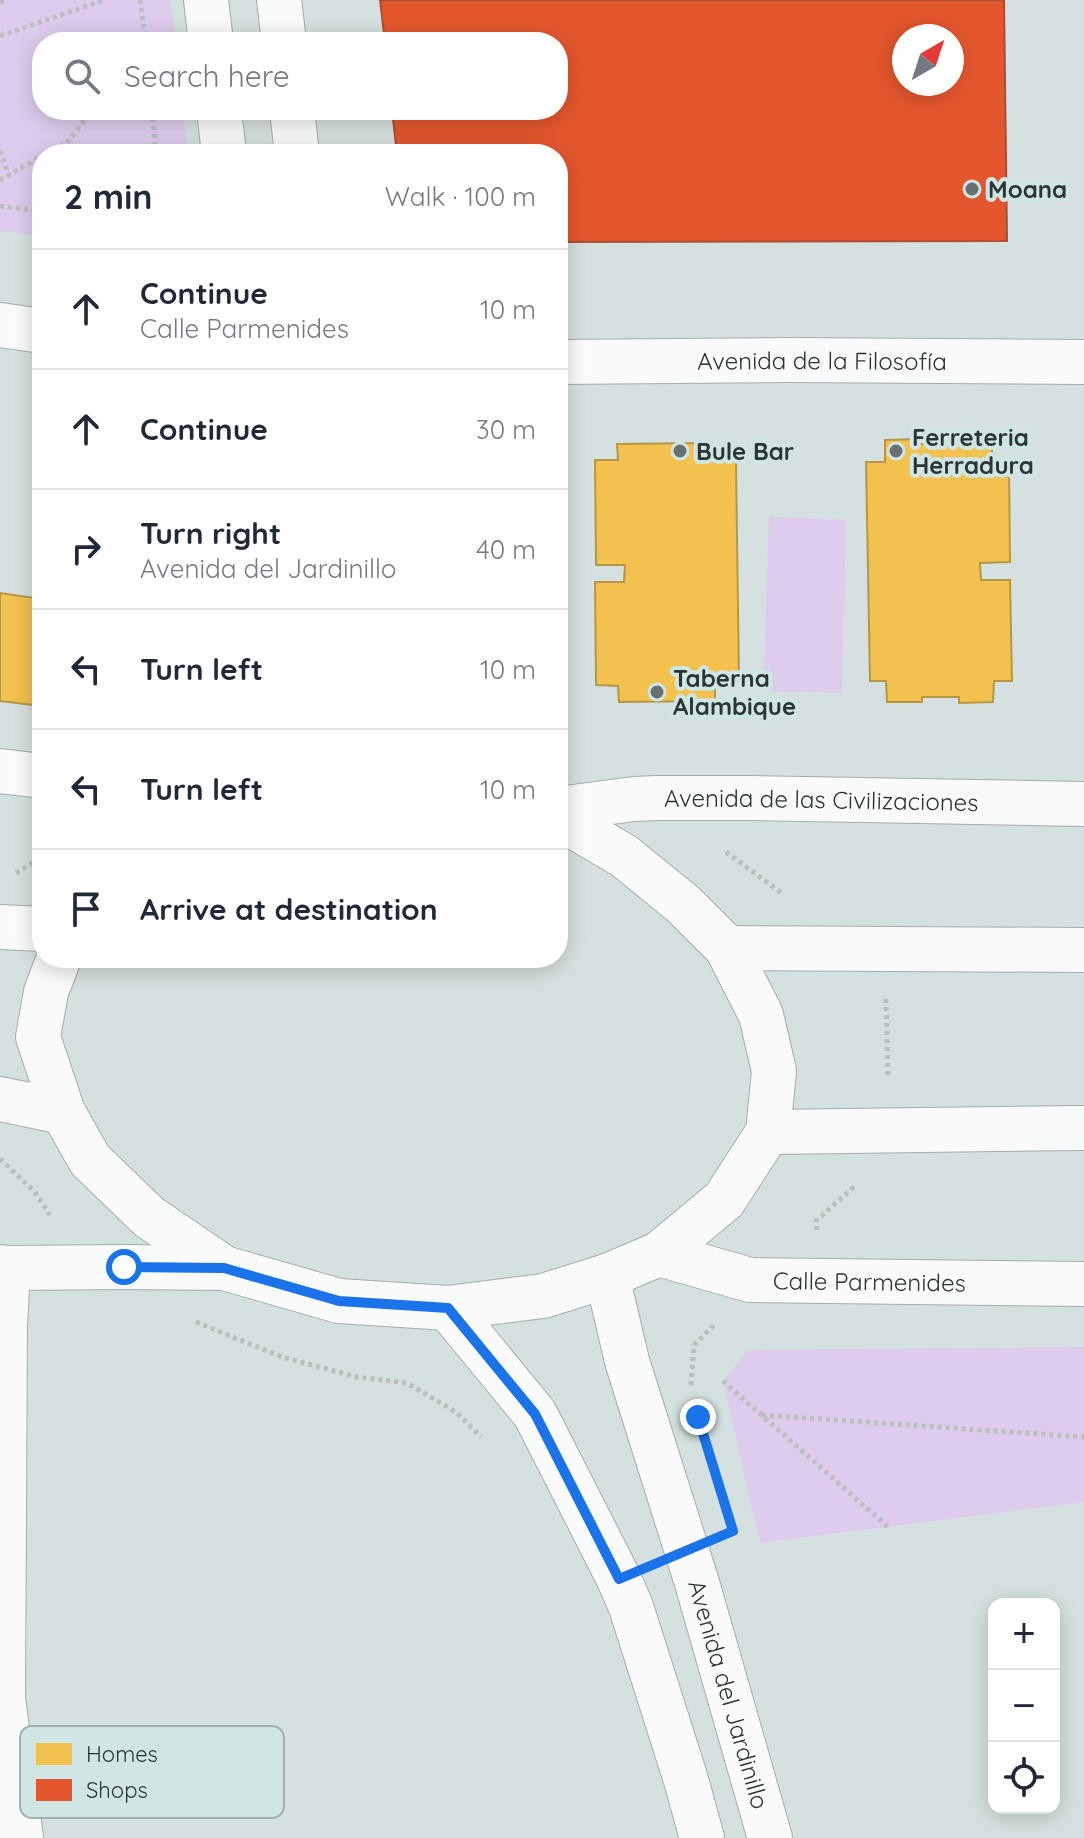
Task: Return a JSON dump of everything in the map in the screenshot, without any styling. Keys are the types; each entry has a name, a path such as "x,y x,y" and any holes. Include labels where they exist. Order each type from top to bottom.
{"street":[{"path":"206,0 210,32"},
{"path":"279,0 283,32"},
{"path":"220,120 223,144"},
{"path":"293,120 296,144"},
{"path":"0,325 32,330"},
{"name":"Avenida de la Filosofía","path":"568,362 1084,362"},
{"path":"0,771 32,775"},
{"name":"Avenida de las Civilizaciones","path":"568,808 657,798 1084,804"},
{"path":"21,1838 2,1698 4,1268 224,1268 339,1301 448,1308 543,1296 607,1276 659,1254 724,1200 768,1132 774,1071 761,1015 727,948 683,904 624,856 568,823"},
{"path":"0,927 32,929"},
{"path":"727,948 1084,950"},
{"path":"55,968 46,992 38,1037 63,1112 90,1160 149,1217 224,1268"},
{"path":"0,1099 63,1112"},
{"path":"768,1132 890,1150 1084,1128"},
{"name":"Calle Parmenides","path":"659,1254 750,1280 1084,1284"},
{"name":"Avenida del Jardinillo","path":"607,1276 627,1361 697,1583 770,1838"},
{"path":"448,1308 535,1414 619,1579 631,1607 702,1838"}],"path":[{"path":"0,2 8,0"},
{"path":"0,36 104,0"},
{"path":"140,0 144,32"},
{"path":"65,144 84,120"},
{"path":"153,120 155,144"},
{"path":"0,151 9,175"},
{"path":"0,180 32,162"},
{"path":"0,206 32,210"},
{"path":"724,851 784,895"},
{"path":"10,876 32,863"},
{"path":"821,1281 816,1221 890,1150 885,949"},
{"path":"0,1159 34,1191 87,1267"},
{"path":"694,1396 691,1385 694,1345 725,1315"},
{"path":"187,1319 282,1357 357,1377 407,1383 456,1412 489,1445"},
{"path":"723,1381 888,1527"},
{"path":"762,1415 1084,1437"}],"shaded area":[{"path":"0,0 170,0 175,32 32,32 32,120 184,120 187,144 32,144 32,235 0,231"},
{"path":"769,517 846,520 842,693 763,691"},
{"path":"1084,1347 1084,1502 760,1543 723,1381 748,1350"}],"building: Homes":[{"path":"919,439 919,444 992,439 992,461 1009,461 1010,562 980,563 981,580 1010,580 1012,681 994,681 993,702 959,703 959,697 922,697 922,702 887,702 886,681 870,681 866,462 885,462 885,440"},
{"path":"712,443 712,460 736,460 739,684 715,685 715,701 619,702 618,686 596,685 595,582 624,582 625,565 596,565 595,460 618,460 617,444"},
{"path":"0,593 32,598 32,705 0,701"}],"building: Shops":[{"path":"380,0 1004,0 1007,241 568,242 568,144 396,144 393,120 568,120 568,32 384,32"}],"place":[{"name":"Moana","path":"972,189"},
{"name":"Bule Bar","path":"680,451"},
{"name":"Ferreteria Herradura","path":"896,451"},
{"name":"Taberna Alambique","path":"657,692"}],"route":[{"path":"124,1267 224,1268 339,1301 448,1308 535,1414 619,1579 733,1531 698,1417"}]}
